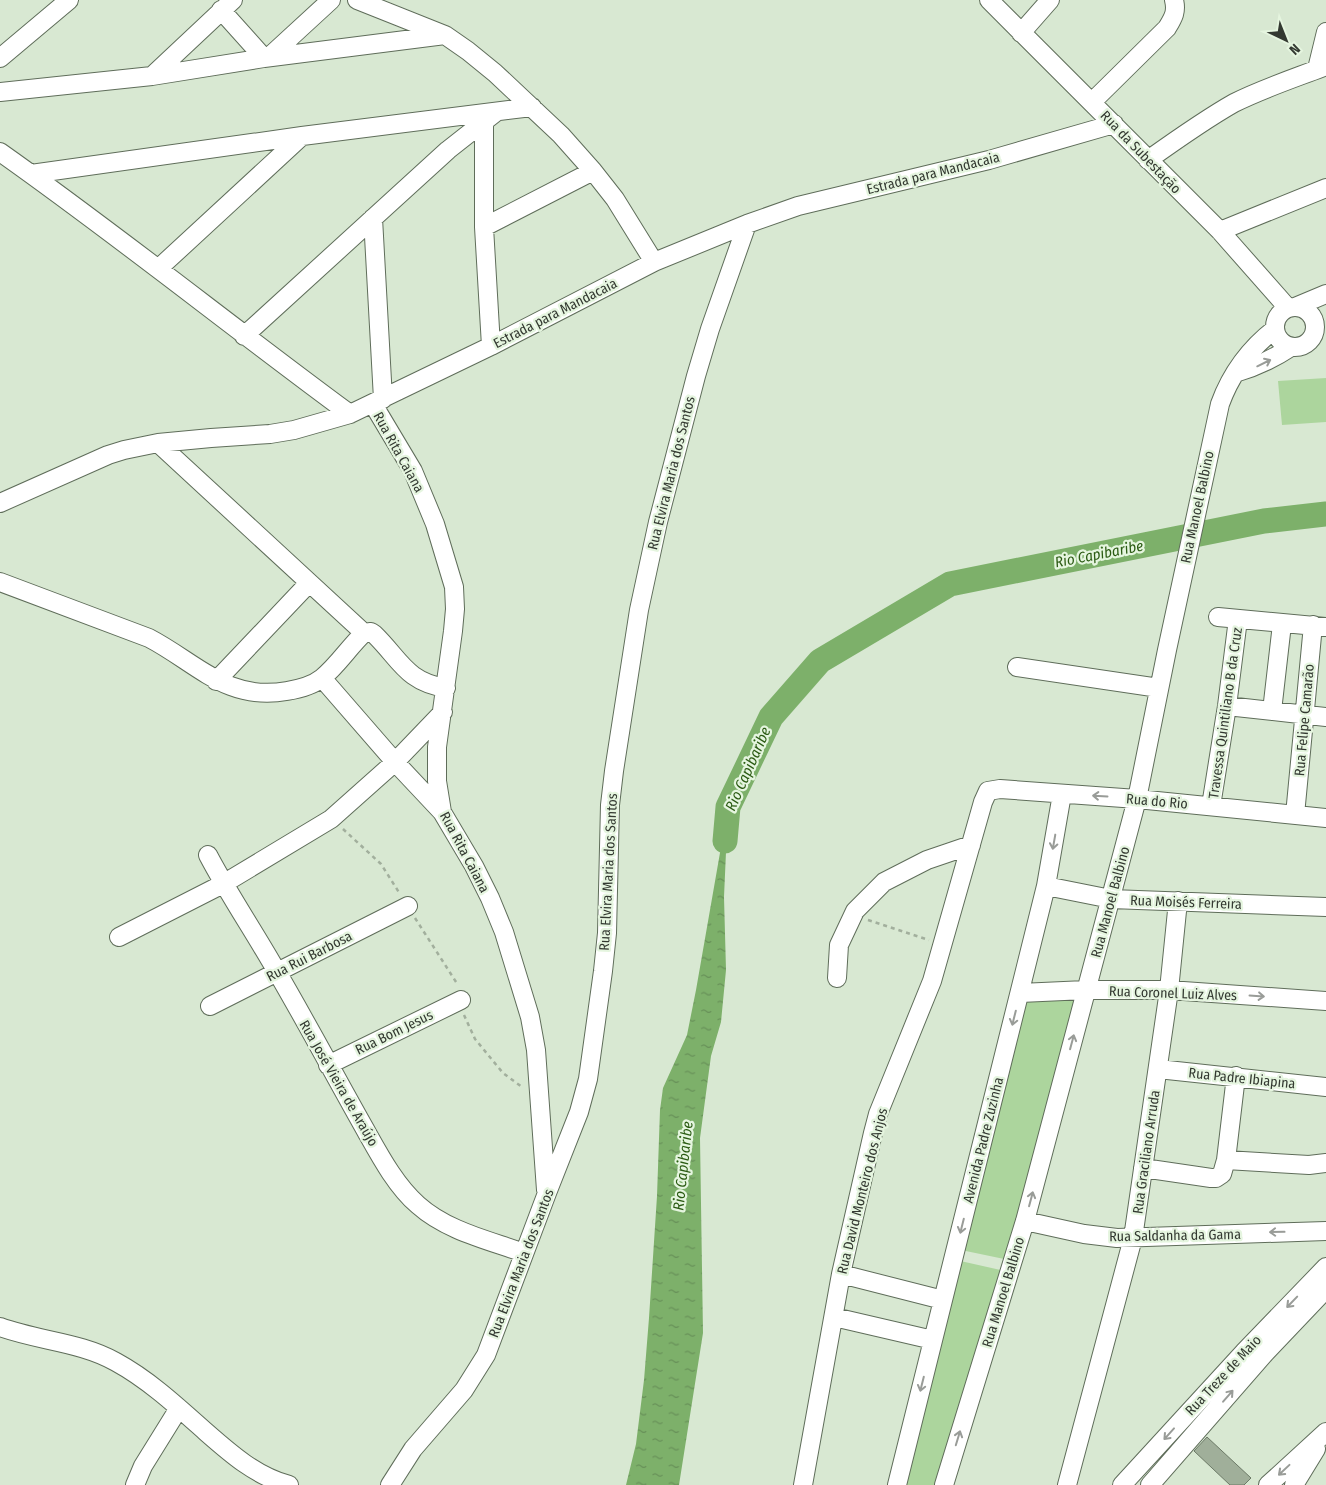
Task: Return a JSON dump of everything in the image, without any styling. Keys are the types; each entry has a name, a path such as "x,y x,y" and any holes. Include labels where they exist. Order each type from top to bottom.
{"street":[{"path":"0,58 69,0"},
{"path":"266,57 331,0"},
{"path":"357,0 444,35 468,50 561,135 615,199 654,262"},
{"name":"Rua da Subestação","path":"988,0 1220,231 1291,308"},
{"path":"1021,33 1050,0"},
{"path":"1092,102 1167,28 1174,16 1176,8 1174,0"},
{"path":"152,76 227,5 266,57"},
{"path":"1148,160 1235,103 1290,78 1321,67 1326,32"},
{"path":"0,92 152,76 266,57 444,35"},
{"path":"30,174 302,136 491,116 532,107"},
{"path":"244,336 448,150 491,116"},
{"path":"491,116 484,227 491,346"},
{"name":"Estrada para Mandacaia","path":"0,503 124,450 211,438 270,434 318,425 350,414 378,401 491,346 654,262 747,224 798,206 980,162 1114,124"},
{"path":"159,268 302,136"},
{"path":"0,152 159,268 244,336 350,414"},
{"path":"484,227 592,171"},
{"path":"1220,231 1326,188"},
{"path":"373,218 378,401"},
{"name":"Rua Elvira Maria dos Santos","path":"390,1485 418,1444 464,1390 486,1355 546,1193 579,1112 588,1079 607,933 610,805 647,568 696,376 710,329 747,224"},
{"path":"1326,294 1291,308 1278,316 1275,329 1280,341 1291,347 1297,347 1309,342 1326,332"},
{"path":"1291,308 1302,308 1312,316 1315,330 1309,342"},
{"name":"Rua Manoel Balbino","path":"944,1485 1025,1221 1137,799 1166,650 1220,404 1235,373 1250,350 1275,329"},
{"path":"1235,373 1255,367 1291,347"},
{"name":"Rua Rita Caiana","path":"378,401 413,471 435,524 454,588 455,609 436,763 437,781 442,812 474,866 504,932 530,1017 536,1050 546,1193"},
{"path":"158,444 364,633"},
{"path":"0,582 149,638 168,648 216,681 254,693 278,693 312,684 322,678 364,633 371,632 406,671 415,678 434,686 446,688"},
{"path":"216,681 309,583"},
{"path":"1218,617 1319,626"},
{"name":"Travessa Quintiliano B da Cruz","path":"1211,806 1238,620"},
{"path":"1272,712 1282,624"},
{"name":"Rua Felipe Camarão","path":"1295,815 1305,714 1319,626"},
{"path":"1016,666 1159,688"},
{"path":"322,678 395,762 442,812"},
{"path":"1227,706 1326,717"},
{"path":"119,937 223,884 331,819 395,762 443,712"},
{"name":"Rua do Rio","path":"988,792 1000,788 1137,799 1326,818"},
{"name":"Rua David Monteiro dos Anjos","path":"803,1485 841,1274 878,1114 932,981 983,802 988,792"},
{"name":"Avenida Padre Zuzinha","path":"897,1485 1046,886 1062,794"},
{"path":"837,978 839,945 853,915 884,882 927,860 971,845"},
{"name":"Rua José Vieira de Araújo","path":"208,855 223,884 277,972 328,1065 390,1171 405,1192 417,1205 448,1225 524,1253"},
{"name":"Rua Moisés Ferreira","path":"1046,886 1111,899 1326,907"},
{"name":"Rua Graciliano Arruda","path":"1066,1485 1133,1238 1158,1069 1178,901"},
{"name":"Rua Rui Barbosa","path":"210,1006 408,906"},
{"name":"Rua Coronel Luiz Alves","path":"1020,993 1086,990 1168,990 1326,1000"},
{"name":"Rua Bom Jesus","path":"328,1065 461,1000"},
{"name":"Rua Padre Ibiapina","path":"1158,1069 1326,1087"},
{"path":"1143,1168 1216,1178 1223,1172 1236,1076"},
{"path":"1226,1160 1309,1165 1326,1163"},
{"name":"Rua Saldanha da Gama","path":"1025,1221 1101,1236 1133,1238 1326,1231"},
{"name":"Rua Treze de Maio","path":"1127,1480 1244,1352 1326,1267"},
{"path":"841,1274 943,1300"},
{"name":"Rua Treze de Maio","path":"1149,1485 1266,1352 1326,1289"},
{"path":"834,1317 933,1340"},
{"path":"0,1327 26,1336 84,1348 101,1354 137,1375 237,1458 256,1471 289,1485"},
{"path":"135,1485 143,1466 179,1408"},
{"path":"1268,1485 1326,1433"},
{"path":"1294,1485 1326,1433"},
{"path":"1127,1480 1149,1485"}],"path":[{"path":"331,819 381,864 458,985 463,1014 475,1039 503,1073 540,1099"},
{"path":"853,915 943,944"}],"shaded area":[{"path":"1326,378 1326,422 1282,425 1278,381"},
{"path":"1082,994 1009,1260 961,1250 1021,996"},
{"path":"956,1260 1005,1271 940,1485 900,1485"}],"water":[{"path":"728,807 724,897 726,970 721,1022 711,1056 700,1138 703,1333 679,1485 626,1485 636,1444 644,1380 657,1196 660,1110 663,1088 687,1035"}],"building":[{"path":"1207,1437 1251,1478 1244,1485 1230,1485 1194,1451"}],"waterway":[{"name":"Rio Capibaribe","path":"725,841 728,807 771,717 820,661 950,584 1264,521 1326,514"}]}
